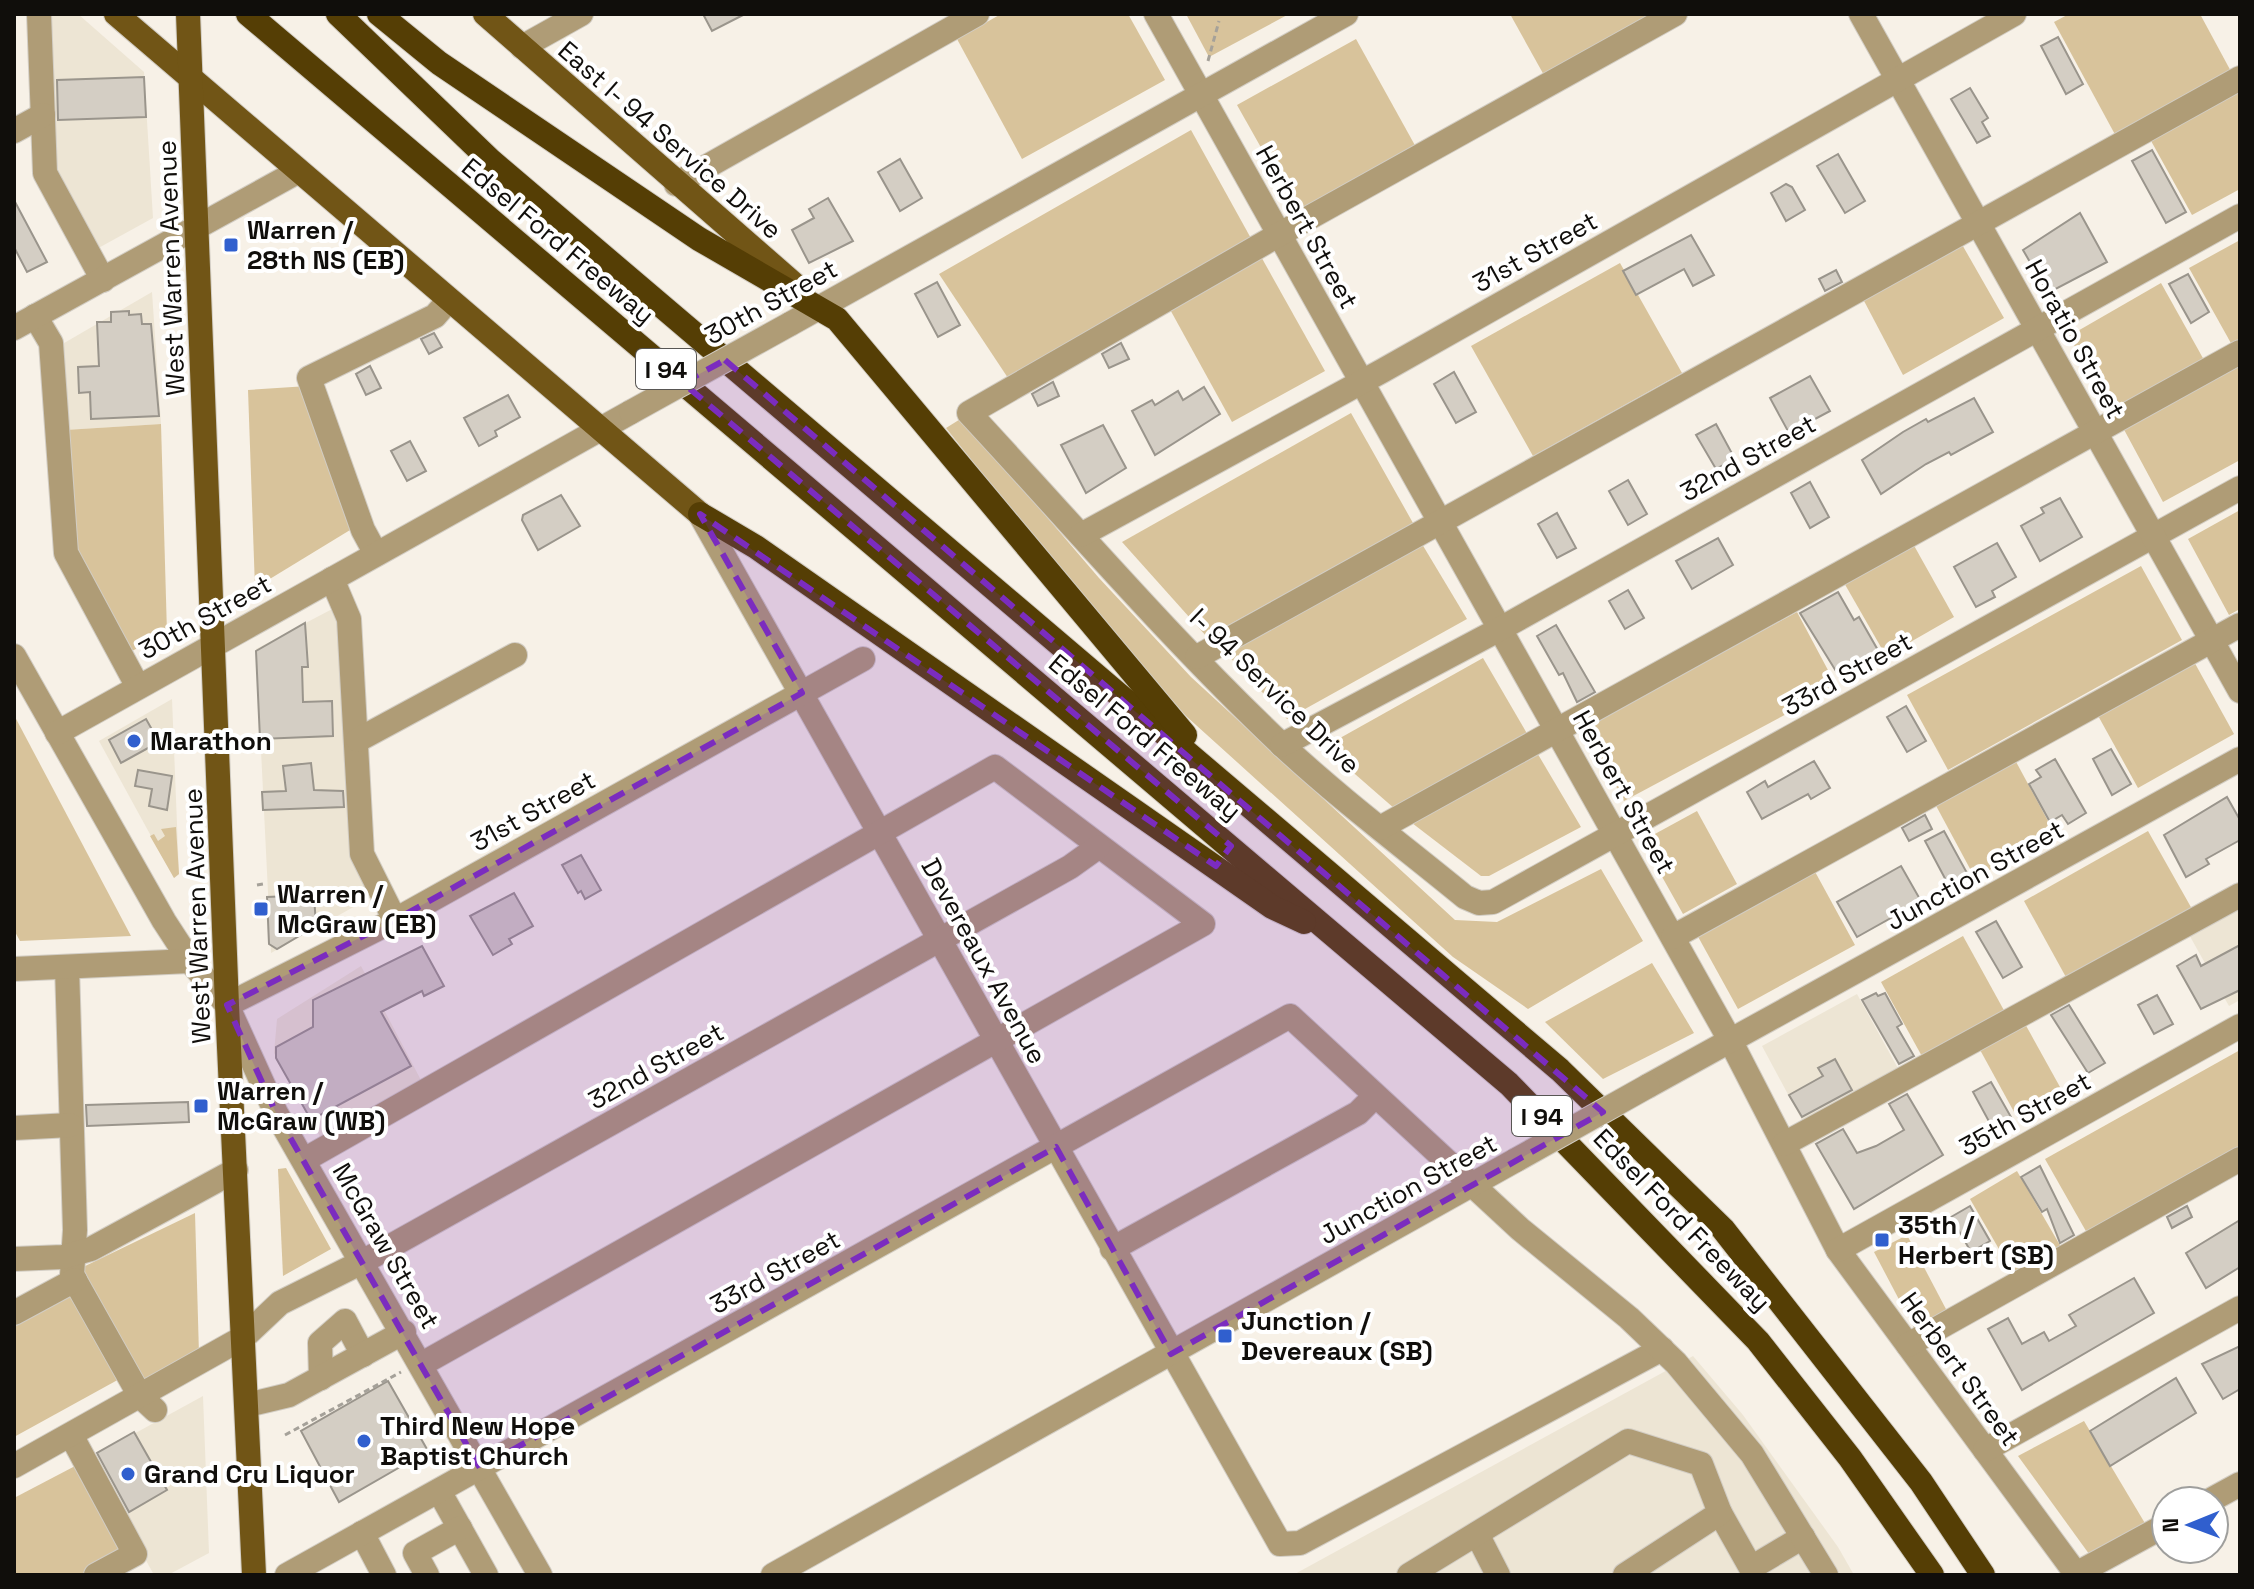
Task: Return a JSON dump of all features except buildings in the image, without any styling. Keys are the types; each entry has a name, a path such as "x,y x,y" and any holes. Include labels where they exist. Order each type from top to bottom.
{"highway":[{"name":"Edsel Ford Freeway","path":"248,14 1528,1102 1721,1299 1758,1341 1850,1458 1932,1575"},
{"name":"Edsel Ford Freeway","path":"338,14 490,160 1560,1070 1723,1229 1921,1482 1983,1575"},
{"path":"379,14 439,63 699,239 837,319 1176,723 1215,776"},
{"path":"700,514 756,547 1098,782 1272,907 1335,937"}],"main road":[{"name":"Devereaux Avenue","path":"116,14 700,514"},
{"name":"West Warren Avenue","path":"188,14 227,1005 254,1575"},
{"name":"East I- 94 Service Drive","path":"485,14 820,307"}],"street":[{"path":"39,14 45,173 103,280"},
{"path":"522,47 581,14"},
{"path":"676,184 977,14"},
{"name":"Herbert Street","path":"1156,14 1731,1042 1838,1250 2076,1575"},
{"name":"30th Street","path":"57,733 1346,14"},
{"path":"1280,234 1675,14"},
{"name":"Horatio Street","path":"1861,14 2240,691"},
{"name":"31st Street","path":"1081,535 1362,382 2014,14"},
{"path":"1197,657 2240,78"},
{"path":"14,131 43,115"},
{"path":"138,687 66,553 51,343 24,322 297,172"},
{"name":"32nd Street","path":"1282,745 1500,629 2240,216"},
{"name":"I- 94 Service Drive","path":"1280,234 969,413 1282,745 1465,897 1479,903"},
{"path":"376,554 363,530 309,378 435,316 448,301"},
{"path":"1380,828 2240,352"},
{"name":"33rd Street","path":"1479,903 1493,902 1505,896 2240,488"},
{"name":"Devereaux Avenue","path":"700,514 1275,1539 1287,1546 1300,1543 1669,1356"},
{"path":"332,579 349,619 362,854 395,920"},
{"path":"1673,937 2240,625"},
{"path":"358,740 515,655"},
{"name":"McGraw Street","path":"14,656 190,961 227,1005 276,1113 404,1332 413,1367 480,1468 540,1575"},
{"name":"31st Street","path":"227,1005 395,920 863,659"},
{"name":"Junction Street","path":"773,1575 807,1567 1171,1354 2240,759"},
{"path":"304,1160 995,767 1203,924 413,1367"},
{"name":"32nd Street","path":"14,1466 71,1435 148,1403 244,1337 280,1303 364,1261 940,940 1070,867 1098,847"},
{"path":"1784,1144 2240,895"},
{"path":"14,969 190,961"},
{"path":"67,967 72,1275 148,1403"},
{"name":"33rd Street","path":"287,1575 1290,1016 1375,1096"},
{"name":"35th Street","path":"1838,1250 2240,1026"},
{"path":"1112,1249 1358,1113 1375,1096 1669,1356 1752,1454 1826,1575"},
{"path":"14,1128 70,1125"},
{"path":"1908,1345 2240,1159"},
{"path":"14,1259 74,1255 236,1170"},
{"path":"14,1313 75,1280"},
{"path":"1985,1450 2240,1308"},
{"path":"321,1378 320,1343 345,1321 363,1355"},
{"path":"247,1405 289,1395 404,1332"},
{"path":"71,1435 135,1554 96,1575"},
{"path":"1409,1575 1628,1441 1701,1464 1720,1513 1751,1568 1803,1537"},
{"path":"439,1491 486,1575"},
{"path":"1625,1575 1720,1513"},
{"path":"427,1575 415,1553 460,1528"},
{"path":"362,1533 384,1575"},
{"path":"1477,1534 1498,1575"},
{"path":"2076,1575 2150,1534"}],"path":[{"path":"1208,61 1219,21"},
{"path":"257,885 263,884"},
{"path":"285,1435 413,1367"}],"highlighted area":[{"path":"725,360 1603,1112 1171,1354 1056,1147 480,1468 276,1113 227,1005 397,919 802,693 700,514 1216,866 1231,846 683,383"}],"shaded area":[{"path":"46,14 78,14 144,72 153,218 93,251 50,172"},
{"path":"1001,14 1128,14 1165,80 1022,159 957,39"},
{"path":"1186,14 1289,14 1209,57"},
{"path":"1510,14 1658,14 1545,77"},
{"path":"2069,14 2200,14 2234,77 2118,140 2054,22"},
{"path":"1356,39 1417,149 1298,213 1237,105"},
{"path":"2240,89 2240,189 2192,215 2150,139"},
{"path":"1191,130 1253,242 1010,381 939,274"},
{"path":"2240,240 2240,341 2232,345 2189,268"},
{"path":"1960,241 2004,318 1903,375 1863,299"},
{"path":"1259,253 1325,371 1232,422 1167,304"},
{"path":"1620,263 1682,373 1533,456 1471,346"},
{"path":"2161,283 2204,360 2112,412 2069,336"},
{"path":"152,292 161,424 65,430 59,346"},
{"path":"2240,359 2240,460 2163,502 2121,424"},
{"path":"308,386 355,527 255,588 248,390"},
{"path":"1351,413 1413,523 1207,637 1122,542"},
{"path":"962,418 1099,578 1191,677 1455,920 1497,922 1601,869 1643,941 1528,1009 1453,957 1186,716 1077,593 946,428"},
{"path":"161,424 167,633 128,653 70,552 65,430"},
{"path":"2240,510 2240,609 2229,615 2188,539"},
{"path":"1912,542 1954,617 1886,656 1843,581"},
{"path":"1422,544 1467,619 1287,719 1223,650"},
{"path":"2141,566 2182,640 1948,770 1907,695"},
{"path":"338,606 375,895 271,953 256,649"},
{"path":"1797,612 1837,687 1624,801 1584,727"},
{"path":"1483,658 1529,737 1395,809 1324,747"},
{"path":"2192,658 2234,734 2138,788 2096,712"},
{"path":"172,699 179,874 174,878 99,741"},
{"path":"14,715 131,936 20,941 14,930"},
{"path":"1536,751 1581,827 1489,876 1481,876 1412,823"},
{"path":"2014,758 2055,834 1975,878 1934,802"},
{"path":"1697,811 1737,884 1683,914 1642,841"},
{"path":"176,827 179,874 174,878 150,836 154,834 158,841 165,836 161,829"},
{"path":"2148,831 2192,909 2067,979 2024,901"},
{"path":"1813,868 1855,945 1738,1009 1696,933"},
{"path":"2240,901 2240,1000 2229,1006 2187,931"},
{"path":"1963,936 2006,1014 1924,1060 1881,982"},
{"path":"1652,963 1694,1033 1603,1079 1545,1022"},
{"path":"361,966 423,1084 323,1142 274,1053 277,1019"},
{"path":"1857,994 1900,1072 1804,1124 1762,1046"},
{"path":"2024,1022 2065,1096 2019,1121 1979,1048"},
{"path":"2240,1050 2240,1148 2087,1233 2045,1159"},
{"path":"286,1168 331,1249 283,1276 278,1169"},
{"path":"2017,1171 2061,1247 2014,1275 1970,1199"},
{"path":"195,1213 199,1354 141,1384 79,1269"},
{"path":"1907,1235 1947,1311 1914,1328 1874,1252"},
{"path":"74,1287 123,1377 14,1437 14,1320"},
{"path":"1693,1356 1743,1415 1838,1547 1854,1575 1293,1575"},
{"path":"203,1396 209,1553 168,1575 154,1575 90,1458"},
{"path":"2084,1421 2149,1530 2092,1558 2018,1456"},
{"path":"77,1465 123,1553 81,1575 14,1575 14,1498"}],"place":[{"name":"Warren / 28th NS (EB)","path":"231,245"},
{"name":"Marathon","path":"134,741"},
{"name":"Warren / McGraw (EB)","path":"261,909"},
{"name":"Warren / McGraw (WB)","path":"201,1106"},
{"name":"35th / Herbert (SB)","path":"1882,1240"},
{"name":"Junction / Devereaux (SB)","path":"1225,1336"},
{"name":"Third New Hope Baptist Church","path":"364,1441"},
{"name":"Grand Cru Liquor","path":"128,1474"}]}
